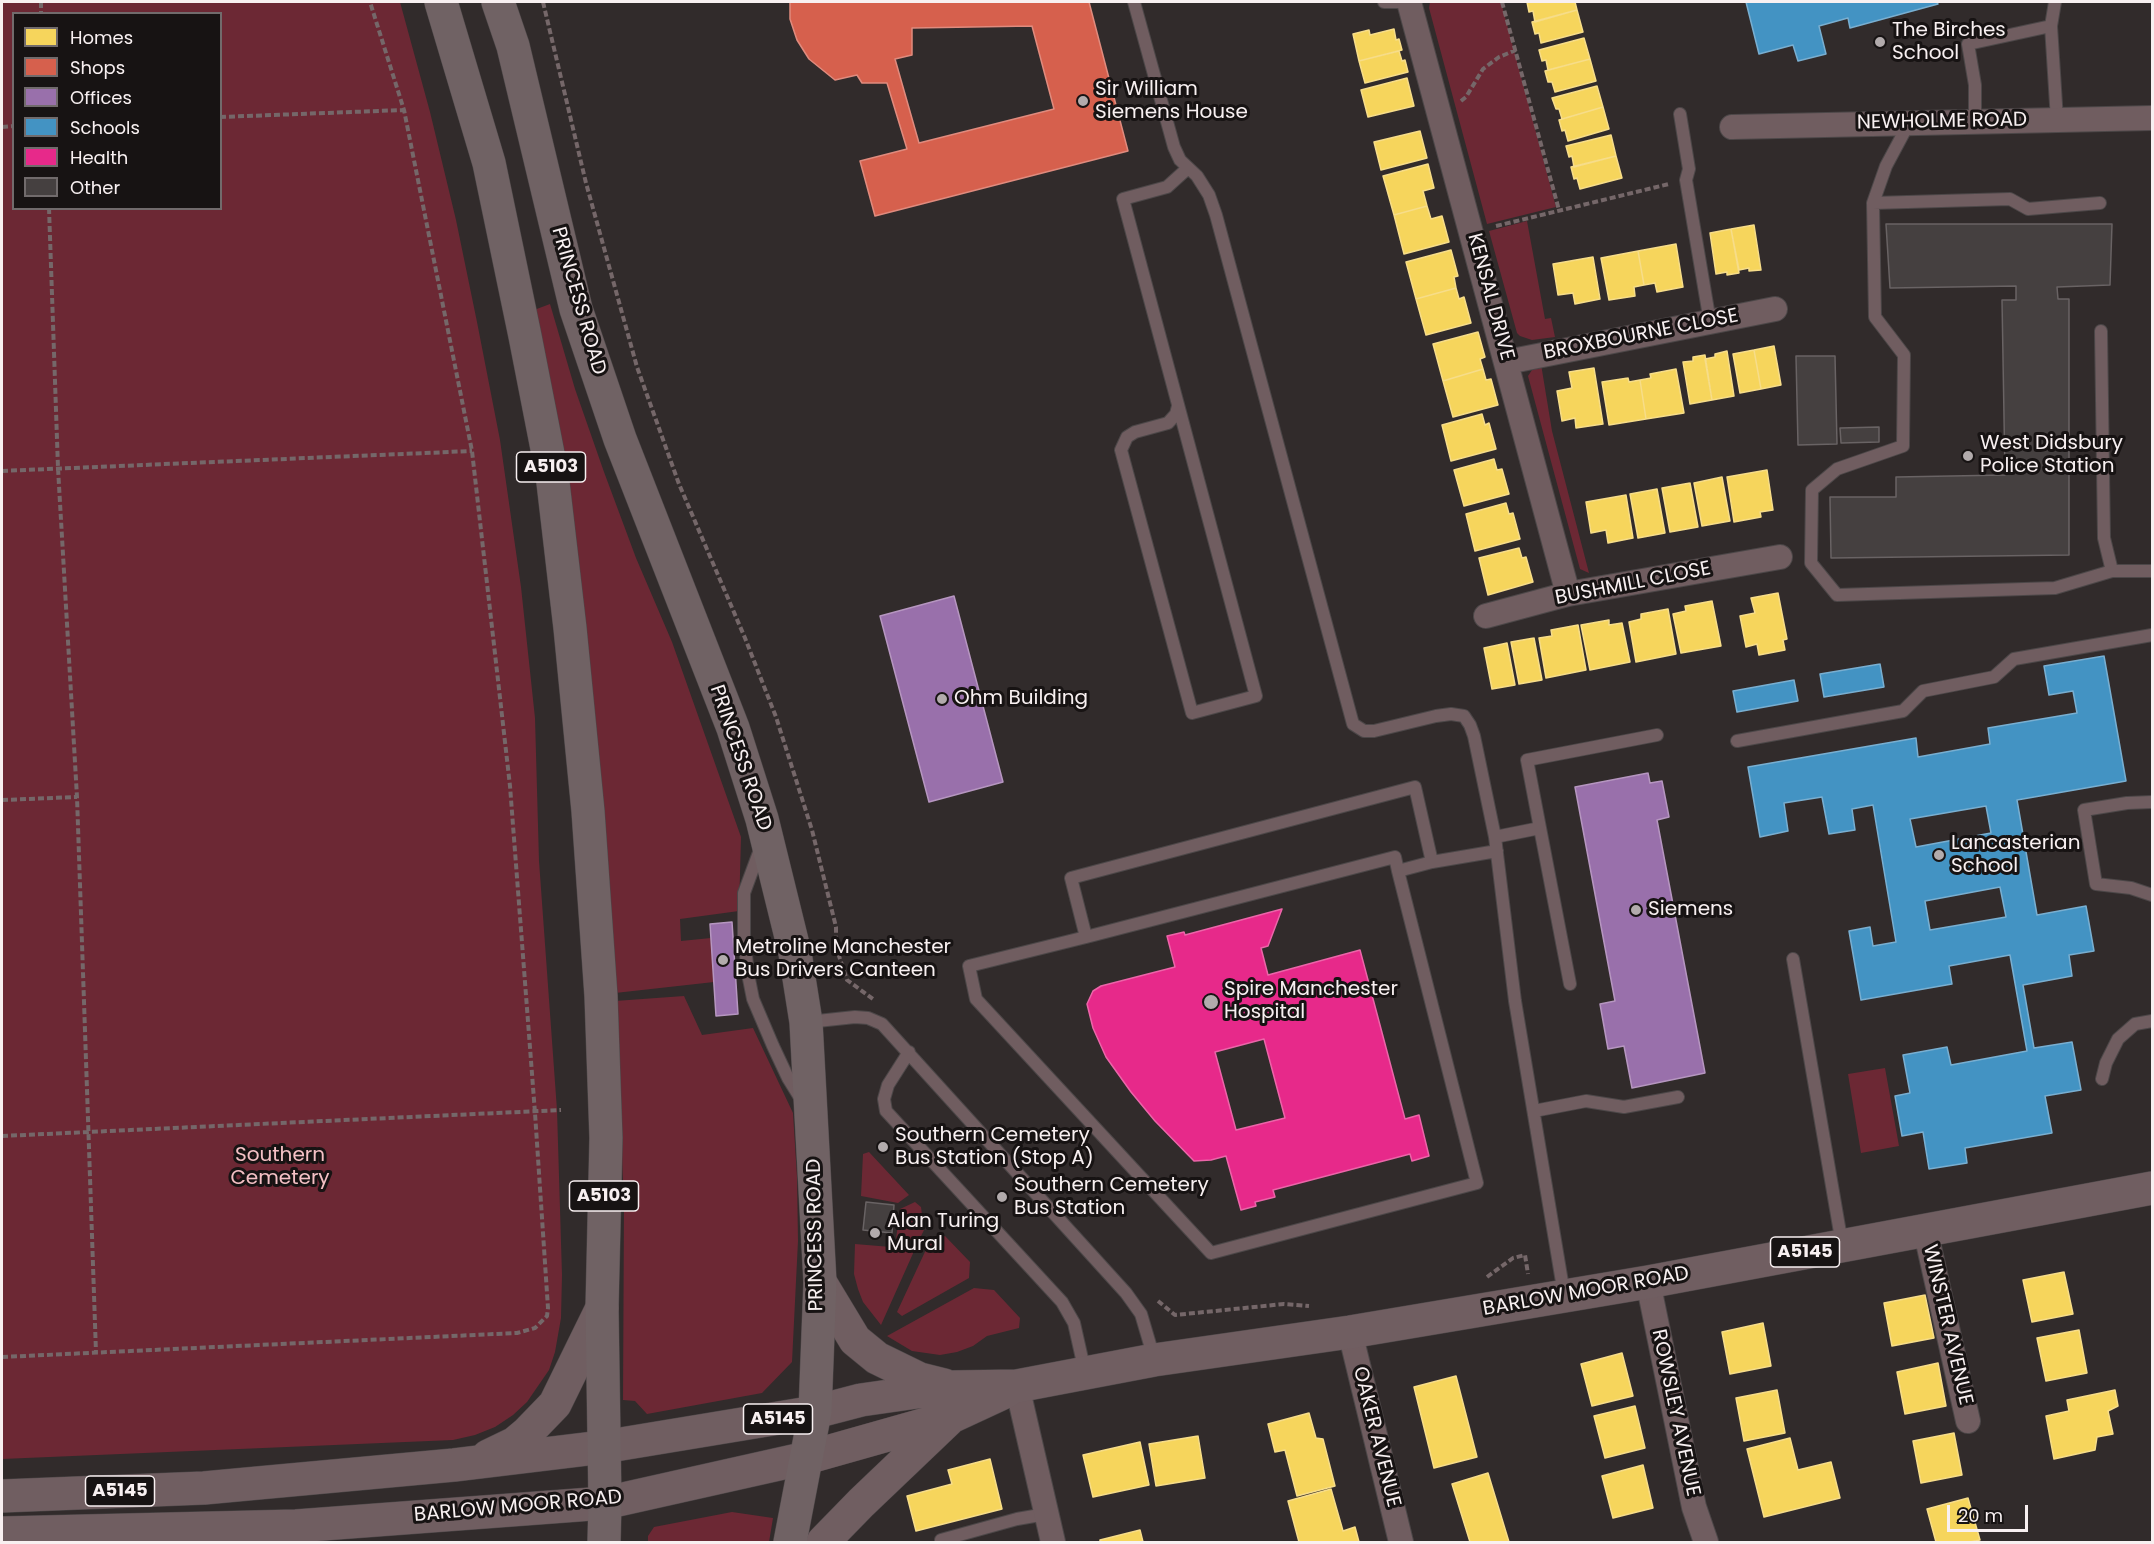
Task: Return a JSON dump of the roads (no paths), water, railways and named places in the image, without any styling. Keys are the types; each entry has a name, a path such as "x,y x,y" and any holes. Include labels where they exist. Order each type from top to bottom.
{"highway":[{"name":"A5103","path":"441,2 489,163 554,486 570,628 598,944 606,1138 602,1308 604,1542"},
{"name":"PRINCESS ROAD","path":"498,2 513,46 576,309 620,439 732,728 766,834 795,953 806,1022 820,1282 814,1412 790,1542"}],"main road":[{"name":"BARLOW MOOR ROAD","path":"2,1533 182,1528 302,1534 605,1503 806,1458 952,1402 1017,1386 1154,1360 1350,1332 1648,1282 2152,1188"},
{"path":"820,1282 855,1340 877,1358 920,1379 952,1402"},
{"name":"A5145","path":"454,1465 494,1455 527,1433 544,1418 565,1387 602,1308"},
{"name":"BARLOW MOOR ROAD","path":"2,1496 204,1488 454,1465 603,1447 814,1412 861,1400 952,1402"},
{"name":"A5145","path":"823,1542 952,1402"},
{"path":"258,1484 302,1534"},
{"name":"A5145","path":"182,1528 216,1542"}],"street":[{"name":"KENSAL DRIVE","path":"1409,2 1568,594"},
{"name":"NEWHOLME ROAD","path":"1732,127 2152,118"},
{"name":"BROXBOURNE CLOSE","path":"1507,362 1775,309"},
{"name":"BUSHMILL CLOSE","path":"1486,616 1568,594 1780,557"},
{"name":"WINSTER AVENUE","path":"1925,1229 1968,1421"},
{"name":"ROWSLEY AVENUE","path":"1648,1282 1694,1507 1706,1542"},
{"name":"OAKER AVENUE","path":"1350,1332 1401,1542"},
{"path":"1017,1386 1053,1542"}],"lane":[{"path":"1134,2 1174,147 1180,160 1197,176 1209,195 1216,215 1353,724 1364,731 1374,731 1451,714 1464,716 1474,736 1495,837 1515,1001 1564,1296"},
{"path":"1384,2 1409,2"},
{"path":"2055,2 2051,26 2057,120"},
{"path":"1976,121 1975,85 1968,44 2051,26"},
{"path":"1680,114 1689,169 1686,180 1710,322"},
{"path":"1909,123 1886,166 1873,203 1875,318 1904,356 1904,446 1837,469 1812,490 1811,563 1837,595 2055,588 2112,571 2152,571"},
{"path":"1178,406 1173,420 1135,432 1127,437 1121,450 1192,713 1256,696 1123,199 1167,187 1188,168"},
{"path":"1873,203 2010,199 2028,209 2100,203"},
{"path":"2101,331 2104,538 2112,571"},
{"path":"1737,741 1903,711 1923,691 1994,677 2014,659 2152,635"},
{"path":"1570,984 1527,760 1657,735"},
{"path":"1086,937 1071,878 1415,787 1432,862"},
{"path":"2152,802 2127,803 2084,810 2096,884 2131,888 2152,895"},
{"path":"1495,837 1540,828"},
{"path":"766,834 744,893 744,937 748,974 753,999 773,1046 788,1078 812,1116"},
{"path":"1398,871 1432,862 1497,851"},
{"path":"1395,856 1398,871 1478,1183 1211,1253 976,999 969,966 1395,856"},
{"path":"1793,959 1842,1245"},
{"path":"806,1022 843,1017 868,1018 882,1024 1126,1293 1141,1314 1154,1360"},
{"path":"2102,1078 2106,1063 2118,1039 2135,1024 2152,1021"},
{"path":"909,1052 888,1085 884,1099 886,1111 1062,1302 1075,1326 1085,1373"},
{"path":"1534,1111 1586,1101 1624,1107 1678,1097"},
{"path":"941,1540 1017,1519 1046,1514"}],"place":[{"name":"The Birches School","path":"1880,42"},
{"name":"Sir William Siemens House","path":"1083,101"},
{"name":"West Didsbury Police Station","path":"1968,456"},
{"name":"Ohm Building","path":"942,699"},
{"name":"Lancasterian School","path":"1939,855"},
{"name":"Siemens","path":"1636,910"},
{"name":"Metroline Manchester Bus Drivers Canteen","path":"723,960"},
{"name":"Spire Manchester Hospital","path":"1211,1002"},
{"name":"Southern Cemetery Bus Station (Stop A)","path":"883,1147"},
{"name":"Southern Cemetery Bus Station","path":"1002,1197"},
{"name":"Alan Turing Mural","path":"875,1233"}],"park label":[{"name":"Southern Cemetery","path":"280,1168"}]}
